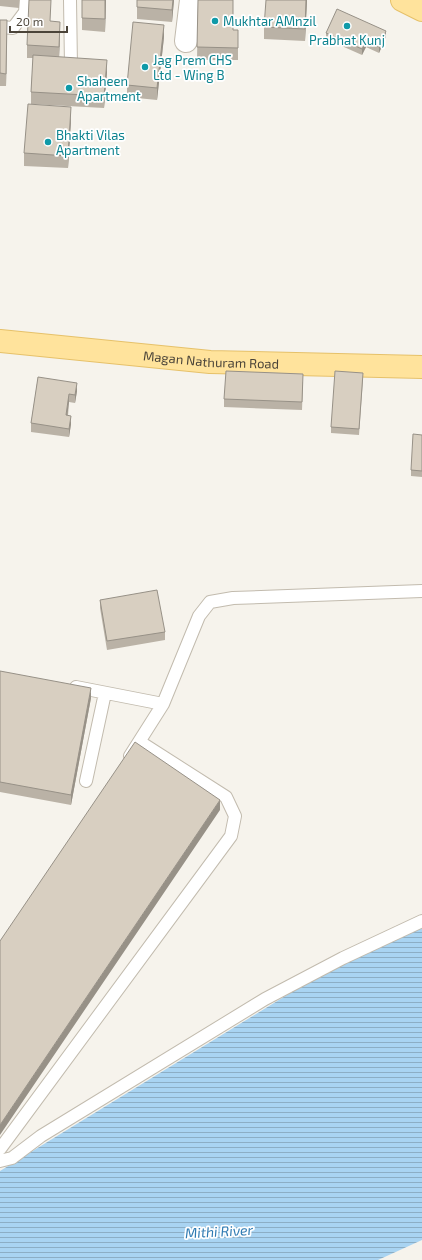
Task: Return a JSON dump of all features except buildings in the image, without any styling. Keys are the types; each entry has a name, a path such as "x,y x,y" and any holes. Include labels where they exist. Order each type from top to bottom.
{"main road":[{"path":"402,0 422,10"},
{"name":"Magan Nathuram Road","path":"0,341 210,362 422,368"}],"street":[{"path":"186,41 191,0"}],"lane":[{"path":"0,27 13,28 25,12 26,0"},
{"path":"70,0 71,66"},
{"path":"122,768 163,704 199,616 210,602 234,598 422,591"},
{"path":"67,685 163,704"},
{"path":"86,781 105,693"},
{"path":"0,1149 231,836 235,816 226,797 140,742"},
{"path":"0,1161 12,1158 41,1136 265,999 343,958 422,921"}],"water":[{"name":"Mithi River","path":"422,927 422,1240 378,1260 0,1260 0,1171 313,979"}],"place":[{"name":"Mukhtar AMnzil","path":"215,21"},
{"name":"Prabhat Kunj","path":"347,26"},
{"name":"Jag Prem CHS Ltd - Wing B","path":"145,67"},
{"name":"Shaheen Apartment","path":"69,88"},
{"name":"Bhakti Vilas Apartment","path":"48,142"}]}
